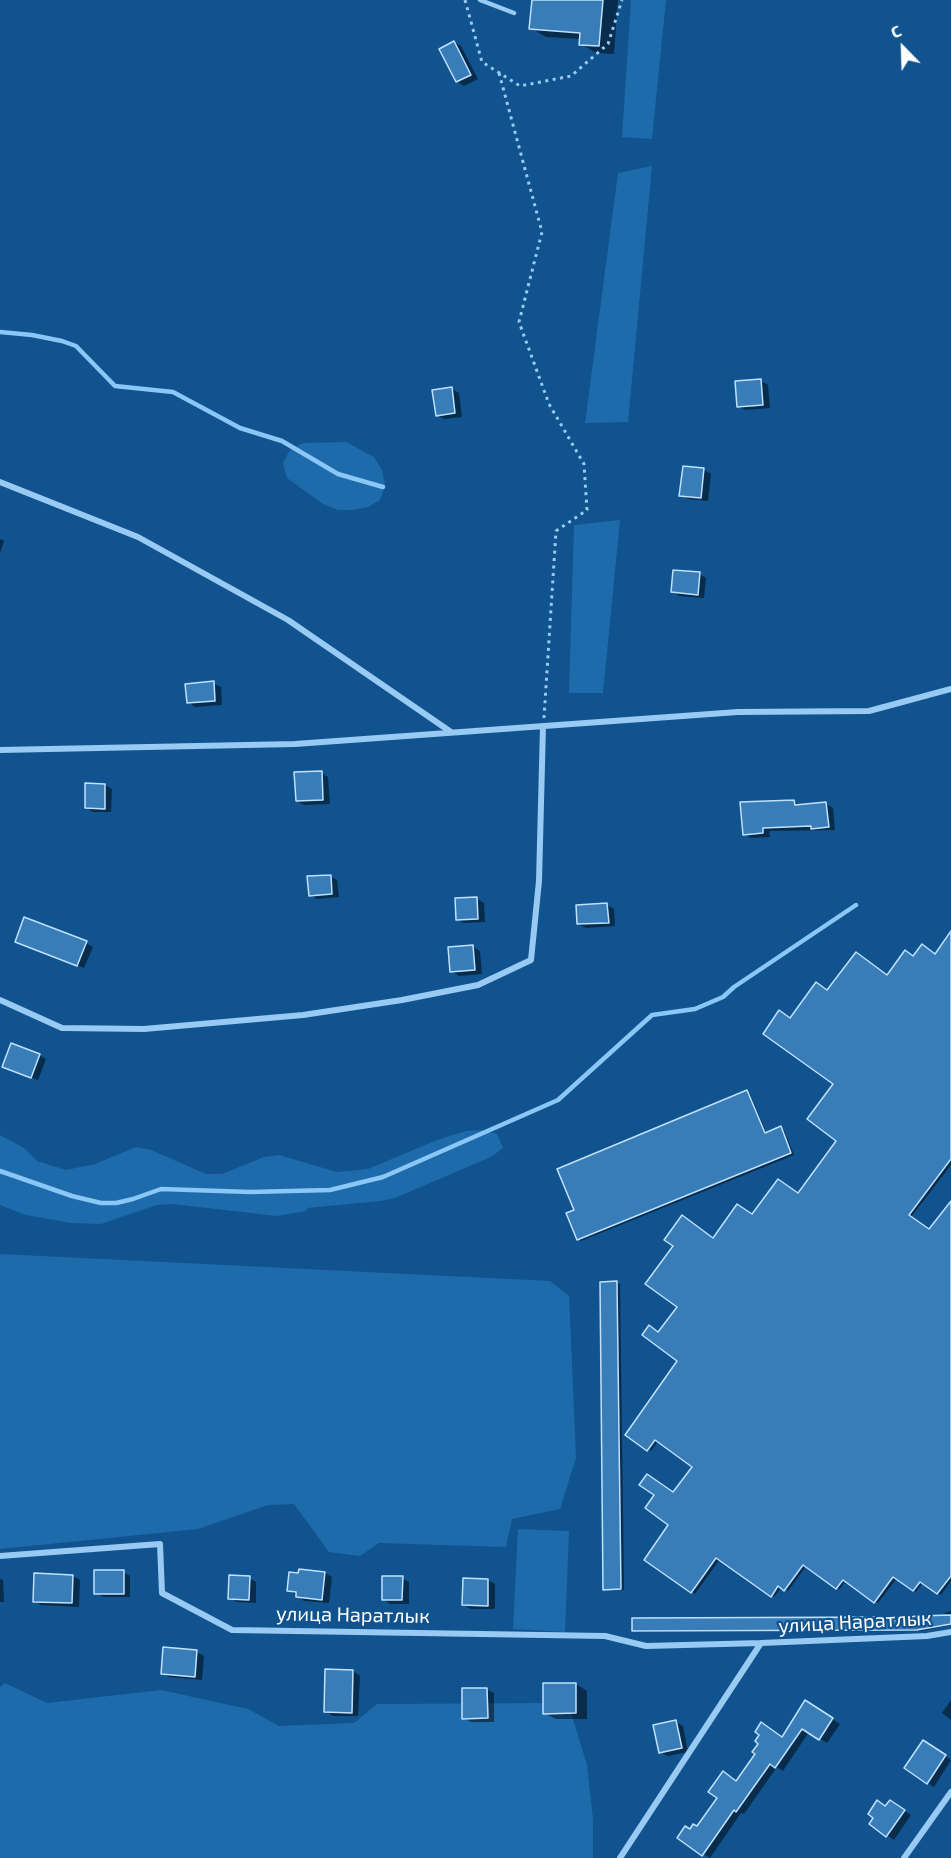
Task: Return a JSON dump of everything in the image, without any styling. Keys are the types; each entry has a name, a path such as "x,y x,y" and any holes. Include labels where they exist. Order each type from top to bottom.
{"street":[{"path":"0,482 138,537 178,559 288,620 451,732"},
{"path":"0,750 295,744 738,712 869,711 951,689"},
{"path":"0,1000 62,1028 144,1029 303,1015 402,1000 478,985 531,960 539,881 543,726"},
{"name":"улица Наратлык","path":"0,1556 160,1544 162,1593 232,1630 605,1636 646,1646 927,1636 951,1632"},
{"name":"улица Наратлык","path":"620,1858 761,1643"},
{"path":"904,1858 951,1792"}],"lane":[{"path":"480,0 514,13"}],"path":[{"path":"465,0 482,62 519,86 572,76 608,44 622,0"},
{"path":"499,73 542,232 519,322 549,404 584,464 587,510 556,531 543,726"}],"shaded area":[{"path":"631,0 666,0 652,139 622,137"},
{"path":"652,166 628,422 585,423 618,173"},
{"path":"346,442 374,457 382,470 385,485 380,500 368,507 338,510 323,504 287,478 283,463 290,450 303,443"},
{"path":"620,520 603,693 569,693 574,525"},
{"path":"482,1130 497,1134 503,1148 491,1157 395,1198 381,1201 307,1208 307,1211 277,1216 172,1204 157,1205 101,1224 71,1223 26,1215 0,1205 0,1135 24,1148 37,1161 66,1170 95,1164 136,1147 151,1150 206,1174 222,1174 264,1157 279,1155 337,1172 368,1169 437,1140 466,1131"},
{"path":"0,1254 550,1281 569,1296 576,1458 560,1509 512,1519 506,1547 379,1543 360,1556 329,1552 294,1504 268,1505 198,1529 0,1549"},
{"path":"518,1529 569,1531 565,1632 513,1629"},
{"path":"5,1683 47,1703 161,1690 248,1709 279,1726 354,1723 377,1704 568,1703 587,1765 593,1819 593,1858 0,1858 0,1687"}],"building":[{"path":"532,0 603,0 599,46 579,45 580,33 529,29"},
{"path":"454,41 471,75 456,82 439,49"},
{"path":"761,379 763,405 737,407 735,381"},
{"path":"452,387 455,413 436,416 432,390"},
{"path":"683,466 704,468 701,498 679,496"},
{"path":"673,570 700,572 698,595 671,592"},
{"path":"214,681 215,701 187,703 185,684"},
{"path":"322,771 323,800 296,801 294,772"},
{"path":"85,783 105,784 105,809 85,808"},
{"path":"794,800 795,805 826,802 829,827 763,828 763,833 743,835 740,802"},
{"path":"331,875 332,894 309,896 307,876"},
{"path":"477,897 478,919 456,920 455,898"},
{"path":"607,903 609,923 577,924 576,905"},
{"path":"24,917 87,941 77,966 15,942"},
{"path":"951,931 951,1159 909,1215 929,1229 951,1201 951,1576 937,1594 920,1582 913,1591 893,1577 874,1603 843,1580 836,1589 803,1565 784,1591 778,1586 771,1597 716,1558 691,1593 644,1560 668,1525 645,1508 654,1495 639,1485 647,1474 673,1492 692,1467 655,1440 647,1451 625,1435 677,1361 642,1335 649,1325 658,1332 677,1307 645,1284 673,1246 664,1240 682,1215 713,1238 737,1204 752,1214 778,1179 798,1193 836,1141 807,1119 833,1084 763,1034 779,1010 790,1018 816,982 827,990 856,952 887,975 905,950 913,956 922,944 935,954"},
{"path":"473,945 475,970 450,972 448,947"},
{"path":"11,1043 40,1054 31,1078 2,1067"},
{"path":"747,1090 765,1133 781,1126 791,1153 577,1240 566,1213 574,1210 557,1169"},
{"path":"617,1281 621,1589 603,1590 600,1282"},
{"path":"299,1569 325,1572 322,1600 296,1597 296,1592 287,1591 289,1572 298,1573"},
{"path":"94,1570 124,1570 124,1594 94,1594"},
{"path":"34,1573 73,1575 72,1603 33,1602"},
{"path":"229,1575 250,1576 249,1600 228,1599"},
{"path":"382,1576 403,1576 402,1600 382,1600"},
{"path":"463,1578 488,1579 488,1606 462,1605"},
{"path":"951,1615 951,1624 917,1630 632,1631 632,1618 893,1617 890,1621 916,1616"},
{"path":"163,1647 197,1650 195,1677 161,1674"},
{"path":"325,1669 353,1670 352,1713 324,1712"},
{"path":"543,1683 576,1683 576,1713 543,1714"},
{"path":"462,1688 487,1688 488,1718 462,1719"},
{"path":"805,1700 833,1718 819,1740 802,1729 775,1768 770,1764 702,1856 677,1838 685,1826 690,1829 693,1824 697,1826 717,1798 708,1792 723,1771 736,1781 755,1754 752,1752 758,1744 755,1741 759,1735 755,1732 761,1722 782,1737"},
{"path":"676,1720 682,1748 659,1753 653,1725"},
{"path":"923,1740 946,1755 927,1784 904,1768"},
{"path":"877,1800 885,1806 890,1800 905,1810 886,1837 869,1824 873,1818 868,1814"}],"waterway":[{"path":"0,332 32,335 76,346 115,386 173,392 240,428 282,441 338,474 383,487"},
{"path":"0,1171 72,1196 101,1203 116,1203 161,1189 250,1192 330,1190 383,1177 558,1100 652,1015 695,1009 723,997 734,987 856,905"}]}
